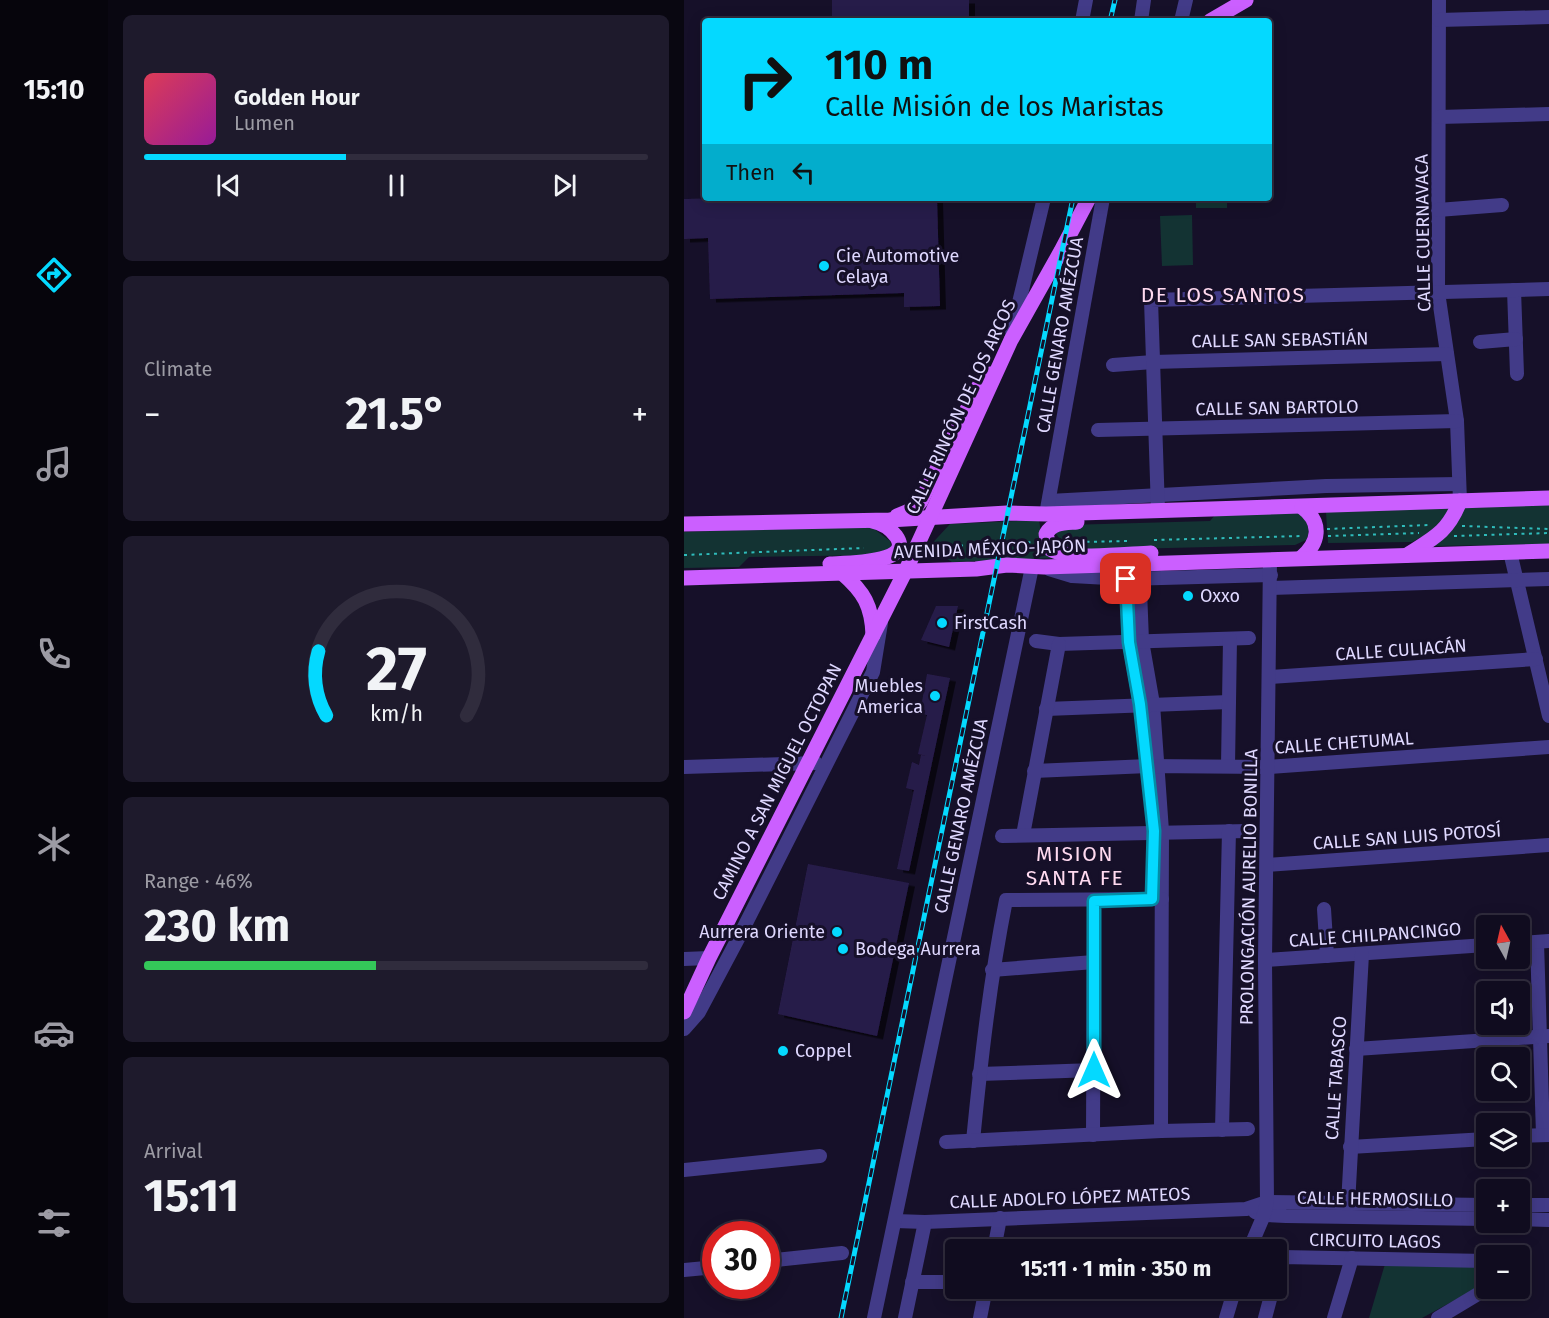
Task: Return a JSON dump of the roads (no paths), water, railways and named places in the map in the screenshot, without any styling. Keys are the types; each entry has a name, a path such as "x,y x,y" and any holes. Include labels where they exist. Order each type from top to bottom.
{"main road":[{"path":"1215,18 1246,0"},
{"name":"CALLE RINCÓN DE LOS ARCOS","path":"906,570 1011,340 1087,201"},
{"path":"889,520 914,509 921,501 982,380 998,369"},
{"name":"AVENIDA MÉXICO-JAPÓN","path":"684,524 889,520 1007,513 1048,508 1211,509 1549,498"},
{"path":"1407,555 1446,528 1460,501"},
{"path":"1301,558 1311,549 1316,540 1315,520 1311,513 1302,507"},
{"path":"1210,561 1176,552 1059,554 1050,549 1046,534 1050,527 1058,524 1176,517 1211,509"},
{"path":"744,576 776,568 884,559 894,554 898,547 898,538 889,528 864,520"},
{"name":"AVENIDA MÉXICO-JAPÓN","path":"684,578 976,569 1007,566 1132,571 1210,561 1271,574 1301,558 1549,551"},
{"name":"CAMINO A SAN MIGUEL OCTOPAN","path":"684,1012 709,958 906,570"},
{"path":"842,573 857,586 867,601 872,618 873,637"}],"street":[{"path":"1083,18 1086,0"},
{"path":"1141,18 1144,0"},
{"path":"1182,18 1186,0"},
{"name":"CALLE CUERNAVACA","path":"1439,0 1438,292 1457,422 1460,501"},
{"path":"1439,20 1549,17"},
{"path":"1439,117 1549,114"},
{"path":"1011,340 1043,201"},
{"name":"CALLE GENARO AMÉZCUA","path":"1048,508 1102,201"},
{"path":"1438,210 1502,205"},
{"path":"1158,510 1151,300 1549,289"},
{"path":"1514,290 1517,374"},
{"path":"1480,342 1516,339"},
{"name":"CALLE SAN SEBASTIÁN","path":"1113,365 1447,354"},
{"name":"CALLE SAN BARTOLO","path":"1098,430 1457,422"},
{"path":"1048,508 1157,494 1326,486 1459,484"},
{"path":"1510,552 1549,716"},
{"name":"CALLE GENARO AMÉZCUA","path":"874,1318 1038,567"},
{"path":"1161,1131 1158,831 1147,704 1135,642 1132,571 1549,579"},
{"name":"PROLONGACIÓN AURELIO BONILLA","path":"1265,1208 1265,960 1271,574"},
{"path":"684,1029 699,1012 740,935 873,672 881,621"},
{"path":"1036,641 1059,644 1249,638"},
{"path":"1228,766 1230,639"},
{"path":"1023,835 1059,644"},
{"name":"CALLE CULIACÁN","path":"1270,677 1536,659"},
{"path":"1046,709 1229,702"},
{"name":"CALLE CHETUMAL","path":"1034,771 1153,766 1268,767 1549,747"},
{"path":"684,767 827,762"},
{"path":"1002,836 1158,831 1248,831"},
{"path":"1222,1130 1229,831"},
{"name":"CALLE SAN LUIS POTOSÍ","path":"1267,866 1549,844"},
{"path":"974,1141 979,1074 992,970 1006,900 1157,899"},
{"path":"1093,1135 1094,901"},
{"path":"1324,909 1327,956"},
{"path":"726,926 740,935"},
{"path":"1530,1136 1546,1135 1543,941"},
{"name":"CALLE CHILPANCINGO","path":"1265,960 1476,946"},
{"name":"CALLE TABASCO","path":"1348,1204 1362,954"},
{"path":"684,959 709,958"},
{"path":"992,970 1094,962"},
{"path":"1356,1049 1544,1036"},
{"path":"979,1074 1094,1070"},
{"path":"946,1142 1248,1129"},
{"path":"1350,1147 1476,1139"},
{"path":"684,1170 820,1156"},
{"name":"CALLE HERMOSILLO","path":"1265,1208 1348,1204 1476,1205"},
{"path":"1530,1205 1549,1206"},
{"path":"1253,1239 1265,1208"},
{"name":"CALLE ADOLFO LÓPEZ MATEOS","path":"895,1221 925,1222 1265,1208"},
{"name":"CALLE HERMOSILLO","path":"1265,1208 1476,1219"},
{"path":"996,1239 1000,1218"},
{"path":"1530,1219 1549,1220"},
{"path":"905,1318 925,1222"},
{"path":"780,1260 842,1253"},
{"name":"CIRCUITO LAGOS","path":"1287,1257 1476,1261"},
{"path":"1334,1318 1352,1258"},
{"path":"684,1270 702,1268"},
{"path":"912,1282 945,1282"},
{"path":"1438,1318 1476,1295"},
{"path":"980,1318 984,1299"},
{"path":"1226,1318 1232,1299"},
{"path":"1265,1318 1270,1299"}],"railway":[{"path":"1111,18 1115,0"},
{"path":"841,1318 1072,201"}],"place":[{"name":"Cie Automotive Celaya","path":"824,266"},
{"name":"Oxxo","path":"1188,596"},
{"name":"FirstCash","path":"942,623"},
{"name":"Muebles America","path":"935,696"},
{"name":"Aurrera Oriente","path":"837,932"},
{"name":"Bodega Aurrera","path":"843,949"},
{"name":"Coppel","path":"783,1051"}],"district":[{"name":"DE LOS SANTOS","path":"1223,295"},
{"name":"MISION SANTA FE","path":"1075,866"}]}
